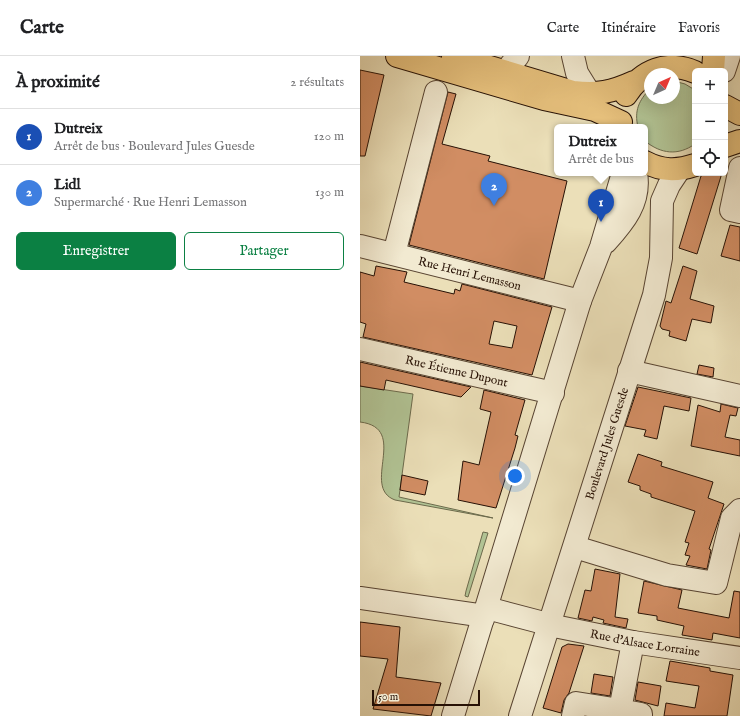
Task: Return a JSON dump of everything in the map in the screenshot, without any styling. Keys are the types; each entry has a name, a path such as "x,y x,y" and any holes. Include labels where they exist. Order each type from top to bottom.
{"main road":[{"path":"397,56 536,97 595,110 621,124 622,108 626,94 634,82"},
{"path":"453,56 503,63 573,92 590,94 608,92 634,82 644,74 673,61 692,71"},
{"path":"713,68 714,56"},
{"path":"728,108 740,114"},
{"path":"728,145 740,141"},
{"path":"648,163 666,170 687,167"}],"street":[{"path":"573,56 577,73 590,94"},
{"path":"725,68 729,56"},
{"path":"394,254 436,92"},
{"name":"Boulevard Jules Guesde","path":"521,716 654,295 661,258 662,201 669,185 687,167"},
{"path":"740,168 731,210 740,212"},
{"path":"453,716 580,301 601,247 622,176"},
{"path":"601,247 618,229 634,203 636,176"},
{"name":"Rue Henri Lemasson","path":"360,246 580,301"},
{"name":"Rue Étienne Dupont","path":"360,349 553,393"},
{"path":"629,371 740,396"},
{"path":"575,547 667,575 716,583 732,518 740,510"},
{"name":"Rue d'Alsace Lorraine","path":"360,598 478,615 485,614 550,625 633,642 740,658"},
{"path":"620,710 633,642"},
{"path":"573,716 576,703 641,714 641,716"}],"green space":[{"path":"680,83 692,88 692,146 676,152 670,152 657,149 648,143 648,124 638,124 637,121 638,106 644,96 644,104 680,104"},
{"path":"360,386 413,394 399,497 493,518 395,500 385,493 382,483 384,446 382,435 374,427 360,422"},
{"path":"483,532 488,533 468,597 465,596 466,591"}],"building":[{"path":"360,70 384,75 365,156 360,156"},
{"path":"448,92 456,94 442,144 490,156 488,161 567,181 544,279 409,245"},
{"path":"701,176 721,176 697,254 679,248"},
{"path":"730,225 740,227 740,261 721,256"},
{"path":"376,266 407,272 404,282 454,294 455,289 460,291 462,284 552,307 532,375 363,337 366,324 360,322 360,272 374,276","holes":["494,321 517,326 512,348 489,344"]},
{"path":"683,266 697,271 690,299 714,306 711,323 692,319 686,341 669,336 670,331 662,329 660,326 666,301 671,303"},
{"path":"360,362 471,387 461,397 386,380 384,390 360,386"},
{"path":"699,365 714,368 713,377 697,374"},
{"path":"638,387 691,398 689,411 664,406 657,439 644,436 646,430 625,426"},
{"path":"484,390 525,400 515,435 518,436 515,448 496,508 458,500 463,461 479,465 491,412 480,409"},
{"path":"721,404 738,408 736,416 730,415 725,437 740,440 740,456 691,446 698,405 720,412"},
{"path":"638,454 662,462 661,466 713,482 708,498 724,504 709,549 711,550 707,569 686,565 690,556 685,555 689,543 685,542 695,511 651,497 651,494 640,490 640,486 628,482"},
{"path":"402,475 428,481 425,495 400,490"},
{"path":"595,569 620,574 615,617 628,619 626,628 603,623 604,620 593,617 592,621 578,618 585,590 591,591"},
{"path":"644,581 682,590 678,608 729,618 734,591 740,592 740,638 713,633 712,640 682,635 684,626 657,620 657,616 638,613"},
{"path":"360,622 400,627 396,677 441,683 431,716 373,709 388,659 360,656"},
{"path":"568,644 584,646 569,693 564,700 561,713 543,708 562,647"},
{"path":"670,661 710,668 710,671 733,675 727,716 664,716 666,703 695,708 699,686 666,681"},
{"path":"594,674 613,677 610,696 591,693"},
{"path":"638,682 661,686 658,706 635,700"}],"place":[{"name":"Lidl","path":"494,206"},
{"name":"Dutreix","path":"601,222"}]}
